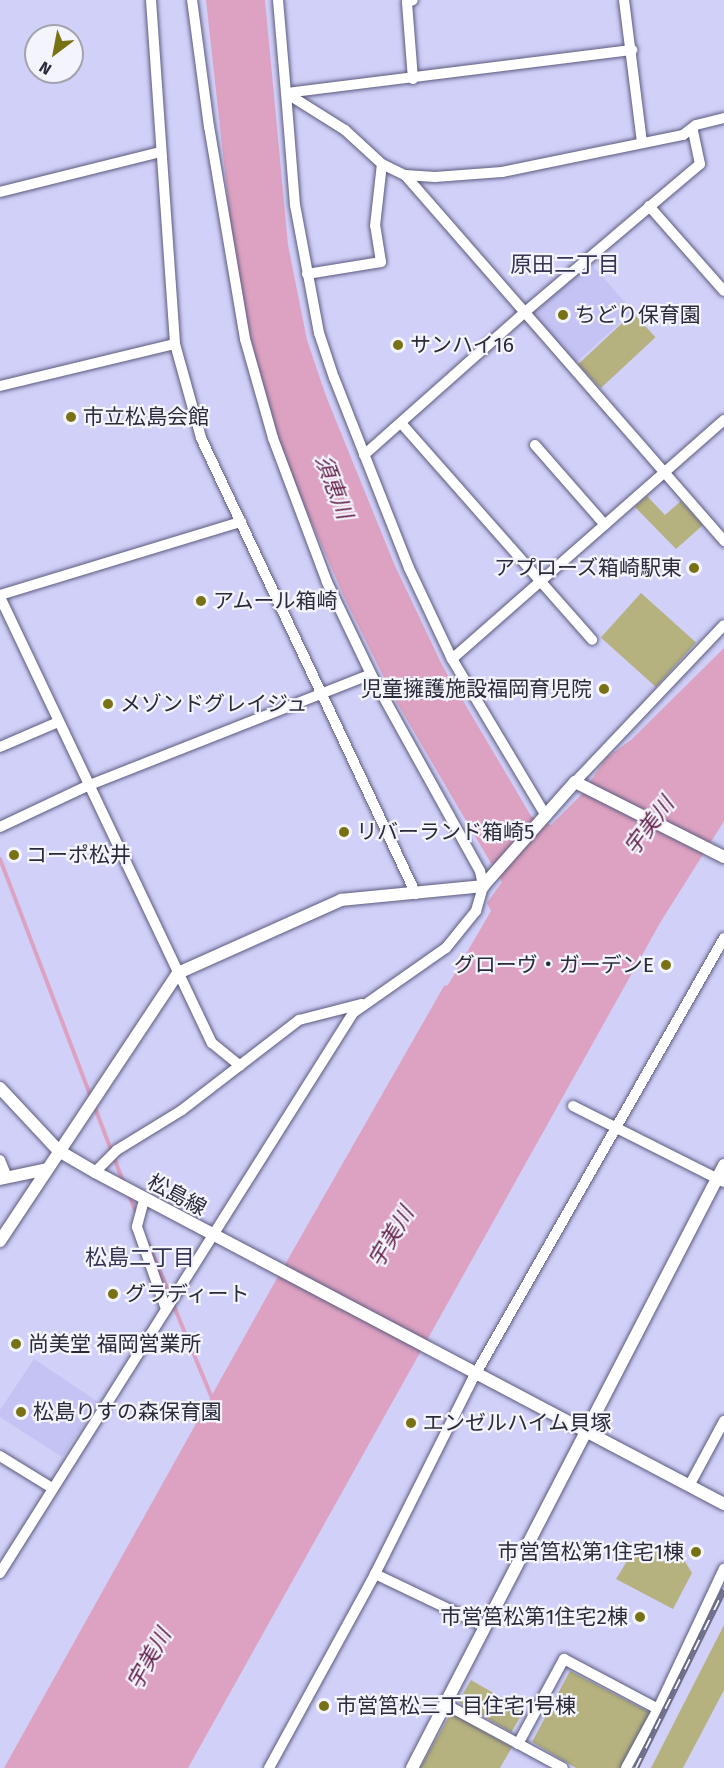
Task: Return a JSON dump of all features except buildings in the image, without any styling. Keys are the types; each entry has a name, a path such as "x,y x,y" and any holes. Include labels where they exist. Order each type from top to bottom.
{"street":[{"path":"151,0 175,344 201,438 416,894"},
{"path":"0,1573 353,1013 446,948 476,911 483,886 480,871 371,674 327,582 273,438 245,339 209,127 192,0"},
{"path":"278,0 295,205 319,333 409,568 452,659 543,819"},
{"path":"413,0 407,2 413,80"},
{"path":"624,0 622,12 632,50 642,142"},
{"path":"286,93 413,80 632,50"},
{"path":"286,93 345,130 382,164 405,175 435,177 502,172 693,130"},
{"path":"364,455 525,312 700,164 693,130 696,125 724,118"},
{"path":"0,192 162,152"},
{"path":"307,274 381,262 375,226 382,164"},
{"path":"405,175 724,541"},
{"path":"650,206 724,291"},
{"path":"0,386 175,344"},
{"path":"452,659 724,420"},
{"path":"401,423 592,640"},
{"path":"535,445 605,525"},
{"path":"240,1066 212,1043 87,786 0,596 241,522"},
{"path":"0,1241 178,973 341,900 483,886 543,819 580,784 724,625"},
{"path":"0,827 87,786 322,696 371,674"},
{"path":"0,747 58,722"},
{"path":"580,784 719,852"},
{"path":"269,1768 375,1574 478,1373 724,938"},
{"path":"95,1173 117,1150 182,1110 299,1020 370,1001"},
{"name":"松島線","path":"0,1088 58,1151 95,1173 279,1272 478,1373 724,1504"},
{"path":"573,1106 720,1181"},
{"path":"0,1160 3,1178 47,1169"},
{"path":"412,1768 484,1626 720,1181 724,1165"},
{"path":"144,1200 137,1227 166,1309"},
{"path":"689,1486 724,1421"},
{"path":"0,1456 52,1488"},
{"path":"626,1768 658,1708 724,1569"},
{"path":"375,1574 484,1626"},
{"path":"518,1744 564,1659 658,1708"},
{"path":"445,1704 563,1768"}],"shaded area":[{"name":"ちどり保育園","path":"589,262 633,311 575,363 531,314"},
{"path":"633,313 656,337 601,388 578,364"},
{"path":"647,496 665,515 681,501 703,525 676,549 635,507"},
{"path":"641,593 696,643 656,687 601,638"},
{"path":"34,1359 98,1402 62,1457 0,1417 0,1410"},
{"path":"654,1544 684,1560 692,1573 673,1609 616,1579 637,1545"},
{"path":"724,1625 724,1690 683,1768 651,1768"},
{"path":"570,1671 651,1713 621,1768 576,1768 532,1742"},
{"path":"471,1680 524,1710 511,1732 459,1702"},
{"path":"451,1713 512,1747 500,1768 420,1768"}],"water":[{"path":"206,0 265,0 288,245 307,340 326,396 395,566 442,665 531,816 551,825 582,794 606,758 631,740 724,648 724,821 660,923 188,1768 4,1768 271,1289 444,986 448,985 491,911 487,903 502,882 393,696 345,599 292,478 273,422 256,364 234,254"}],"waterway":[{"path":"0,859 124,1183"},
{"path":"128,1193 137,1214"},
{"path":"148,1243 171,1297"},
{"path":"173,1304 214,1403"}],"railway":[{"path":"636,1768 724,1590"}],"place":[{"name":"ちどり保育園","path":"563,315"},
{"name":"サンハイ16","path":"398,345"},
{"name":"市立松島会館","path":"71,417"},
{"name":"アプローズ箱崎駅東","path":"694,568"},
{"name":"アムール箱崎","path":"201,601"},
{"name":"児童擁護施設福岡育児院","path":"604,689"},
{"name":"メゾンドグレイジュ","path":"108,704"},
{"name":"リバーランド箱崎5","path":"344,832"},
{"name":"コーポ松井","path":"14,855"},
{"name":"グローヴ・ガーデンE","path":"666,965"},
{"name":"グラディート","path":"113,1294"},
{"name":"尚美堂 福岡営業所","path":"16,1344"},
{"name":"松島りすの森保育園","path":"21,1412"},
{"name":"エンゼルハイム貝塚","path":"411,1423"},
{"name":"市営筥松第1住宅1棟","path":"696,1552"},
{"name":"市営筥松第1住宅2棟","path":"640,1617"},
{"name":"市営筥松三丁目住宅1号棟","path":"324,1706"}],"district":[{"name":"原田二丁目","path":"565,265"},
{"name":"松島二丁目","path":"140,1258"}],"water label":[{"name":"須恵川","path":"334,487"},
{"name":"宇美川","path":"649,826"},
{"name":"宇美川","path":"391,1237"},
{"name":"宇美川","path":"149,1659"}]}
